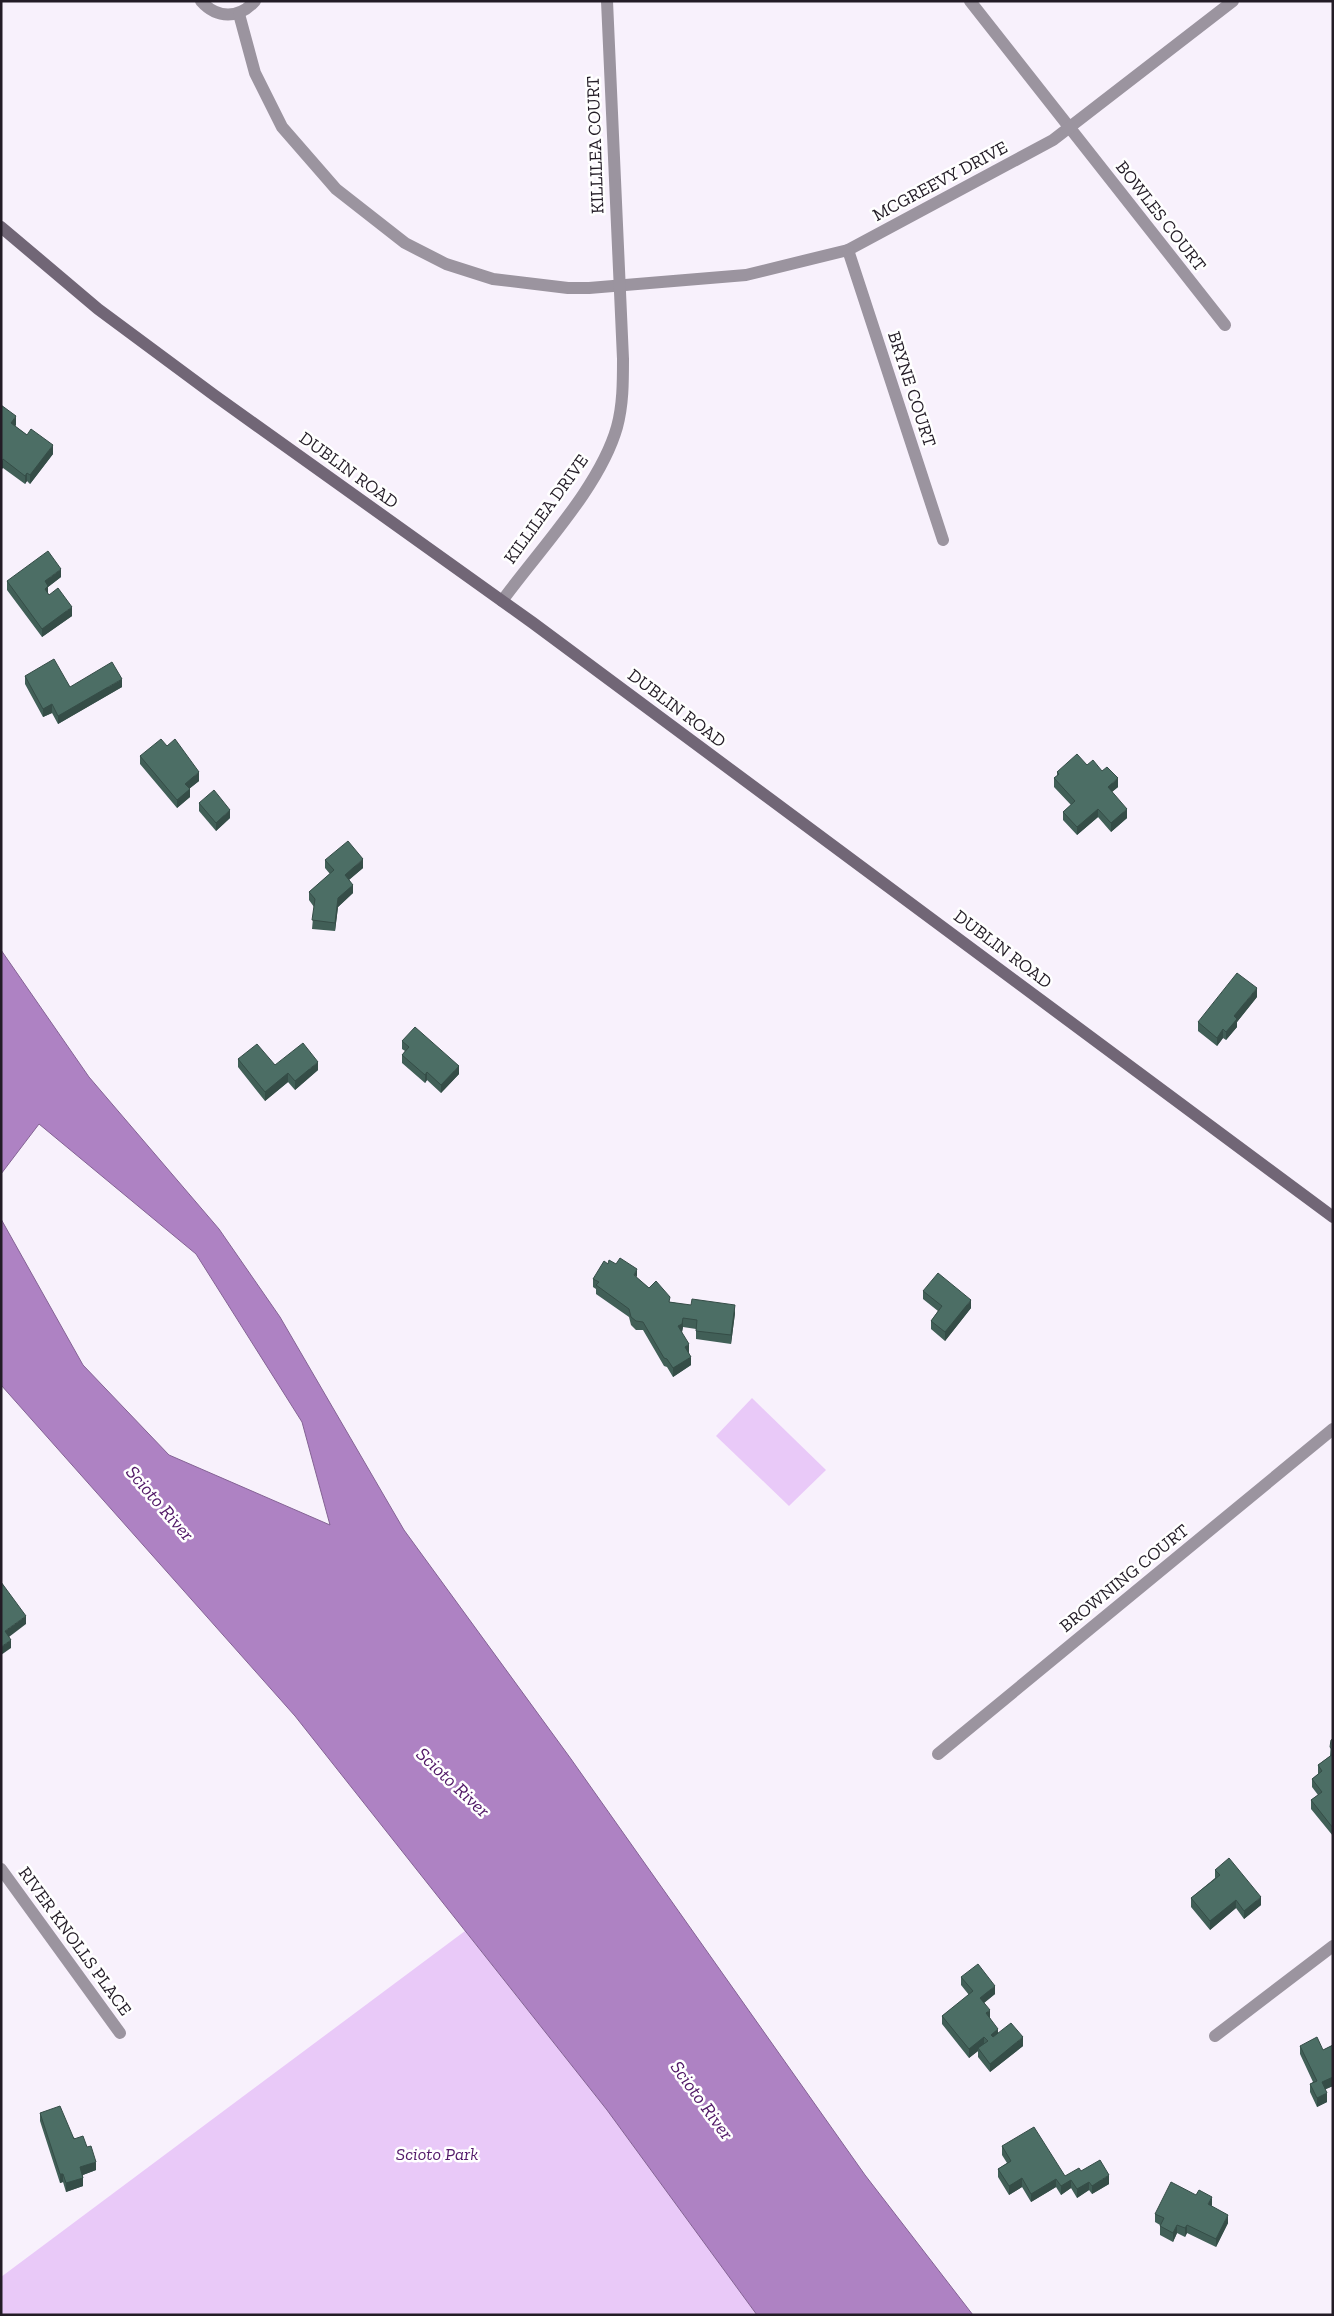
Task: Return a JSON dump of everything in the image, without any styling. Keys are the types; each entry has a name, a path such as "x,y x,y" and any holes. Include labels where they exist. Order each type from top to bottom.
{"main road":[{"name":"DUBLIN ROAD","path":"1,227 96,307 214,395 502,601 1333,1217"}],"street":[{"path":"201,1 208,9 228,16 239,14 248,9 255,1"},
{"name":"KILLILEA COURT","path":"607,1 619,287"},
{"name":"BOWLES COURT","path":"970,1 1225,325"},
{"name":"MCGREEVY DRIVE","path":"239,14 255,73 282,127 336,188 405,243 446,264 493,278 568,288 619,287 746,275 848,250 1053,140 1070,129 1233,1"},
{"name":"BRYNE COURT","path":"848,250 943,540"},
{"name":"KILLILEA DRIVE","path":"502,601 579,499 610,448 617,427 623,381 619,287"},
{"name":"BROWNING COURT","path":"938,1754 1333,1429"},
{"name":"RIVER KNOLLS PLACE","path":"1,1869 120,2033"},
{"path":"1215,2036 1333,1946"}],"green space":[{"path":"752,1398 826,1470 789,1506 716,1436"},
{"name":"Scioto Park","path":"465,1931 607,2110 757,2315 1,2315 1,2277"}],"water":[{"name":"Scioto River","path":"1,950 89,1077 219,1229 280,1317 404,1530 571,1759 865,2175 973,2315 757,2315 607,2110 295,1716 1,1385 1,1219 83,1365 169,1455 330,1525 302,1422 196,1254 39,1124 1,1174"}],"building":[{"path":"1,405 16,416 11,423 27,435 31,429 53,445 30,475 27,473 25,476 3,459 1,462"},
{"path":"48,551 61,569 45,581 48,586 45,589 49,595 58,588 72,607 42,629 7,581"},
{"path":"54,659 70,687 112,662 122,679 58,716 52,704 43,709 25,676"},
{"path":"161,739 167,746 175,739 199,772 185,784 190,789 177,800 140,756"},
{"path":"1077,754 1087,765 1093,760 1102,771 1107,767 1118,778 1108,787 1127,809 1111,823 1098,809 1077,827 1063,812 1075,801 1054,778 1059,774 1057,772"},
{"path":"214,790 230,810 216,823 199,803"},
{"path":"348,841 363,859 345,875 353,885 338,898 335,923 312,920 315,899 309,892 334,870 325,860"},
{"path":"1237,973 1257,988 1234,1016 1237,1019 1226,1032 1223,1029 1217,1038 1198,1022"},
{"path":"415,1027 459,1066 441,1085 427,1072 425,1075 402,1055 409,1047 402,1041"},
{"path":"303,1043 318,1062 295,1081 288,1073 265,1092 238,1059 257,1044 275,1065"},
{"path":"620,1258 637,1269 634,1275 649,1288 656,1281 670,1297 669,1302 691,1305 692,1299 735,1305 731,1335 696,1331 697,1320 683,1318 682,1324 678,1326 689,1344 685,1347 691,1357 673,1368 667,1359 664,1358 643,1322 636,1321 631,1317 629,1309 596,1285 599,1282 593,1279 604,1261 608,1264 609,1260 616,1264"},
{"path":"938,1273 971,1300 945,1332 931,1321 942,1306 923,1291"},
{"path":"1,1582 26,1616 5,1631 11,1640 1,1647"},
{"path":"1333,1739 1333,1751 1330,1747 1331,1740"},
{"path":"1333,1754 1333,1828 1311,1800 1322,1792 1312,1779 1322,1771 1318,1765"},
{"path":"1229,1858 1261,1897 1244,1911 1236,1900 1210,1921 1191,1898 1220,1875 1215,1870"},
{"path":"978,1964 995,1986 980,1998 990,2010 986,2013 998,2029 991,2035 993,2037 1011,2023 1023,2037 990,2064 978,2048 988,2041 984,2037 969,2049 942,2016 973,1991 961,1977"},
{"path":"1317,2037 1323,2050 1333,2045 1333,2077 1322,2082 1327,2093 1317,2098 1310,2084 1317,2081 1300,2046"},
{"path":"60,2106 74,2139 83,2136 87,2147 91,2146 96,2162 80,2167 83,2178 66,2183 63,2174 60,2174 40,2113"},
{"path":"1034,2127 1065,2176 1079,2168 1081,2171 1100,2160 1109,2175 1092,2186 1089,2182 1077,2189 1071,2180 1061,2186 1056,2179 1031,2194 1022,2178 1009,2186 998,2169 1011,2161 1002,2146"},
{"path":"1171,2182 1196,2195 1199,2190 1212,2197 1208,2204 1228,2215 1216,2239 1187,2225 1185,2228 1177,2225 1173,2233 1160,2226 1164,2218 1155,2214"}]}
